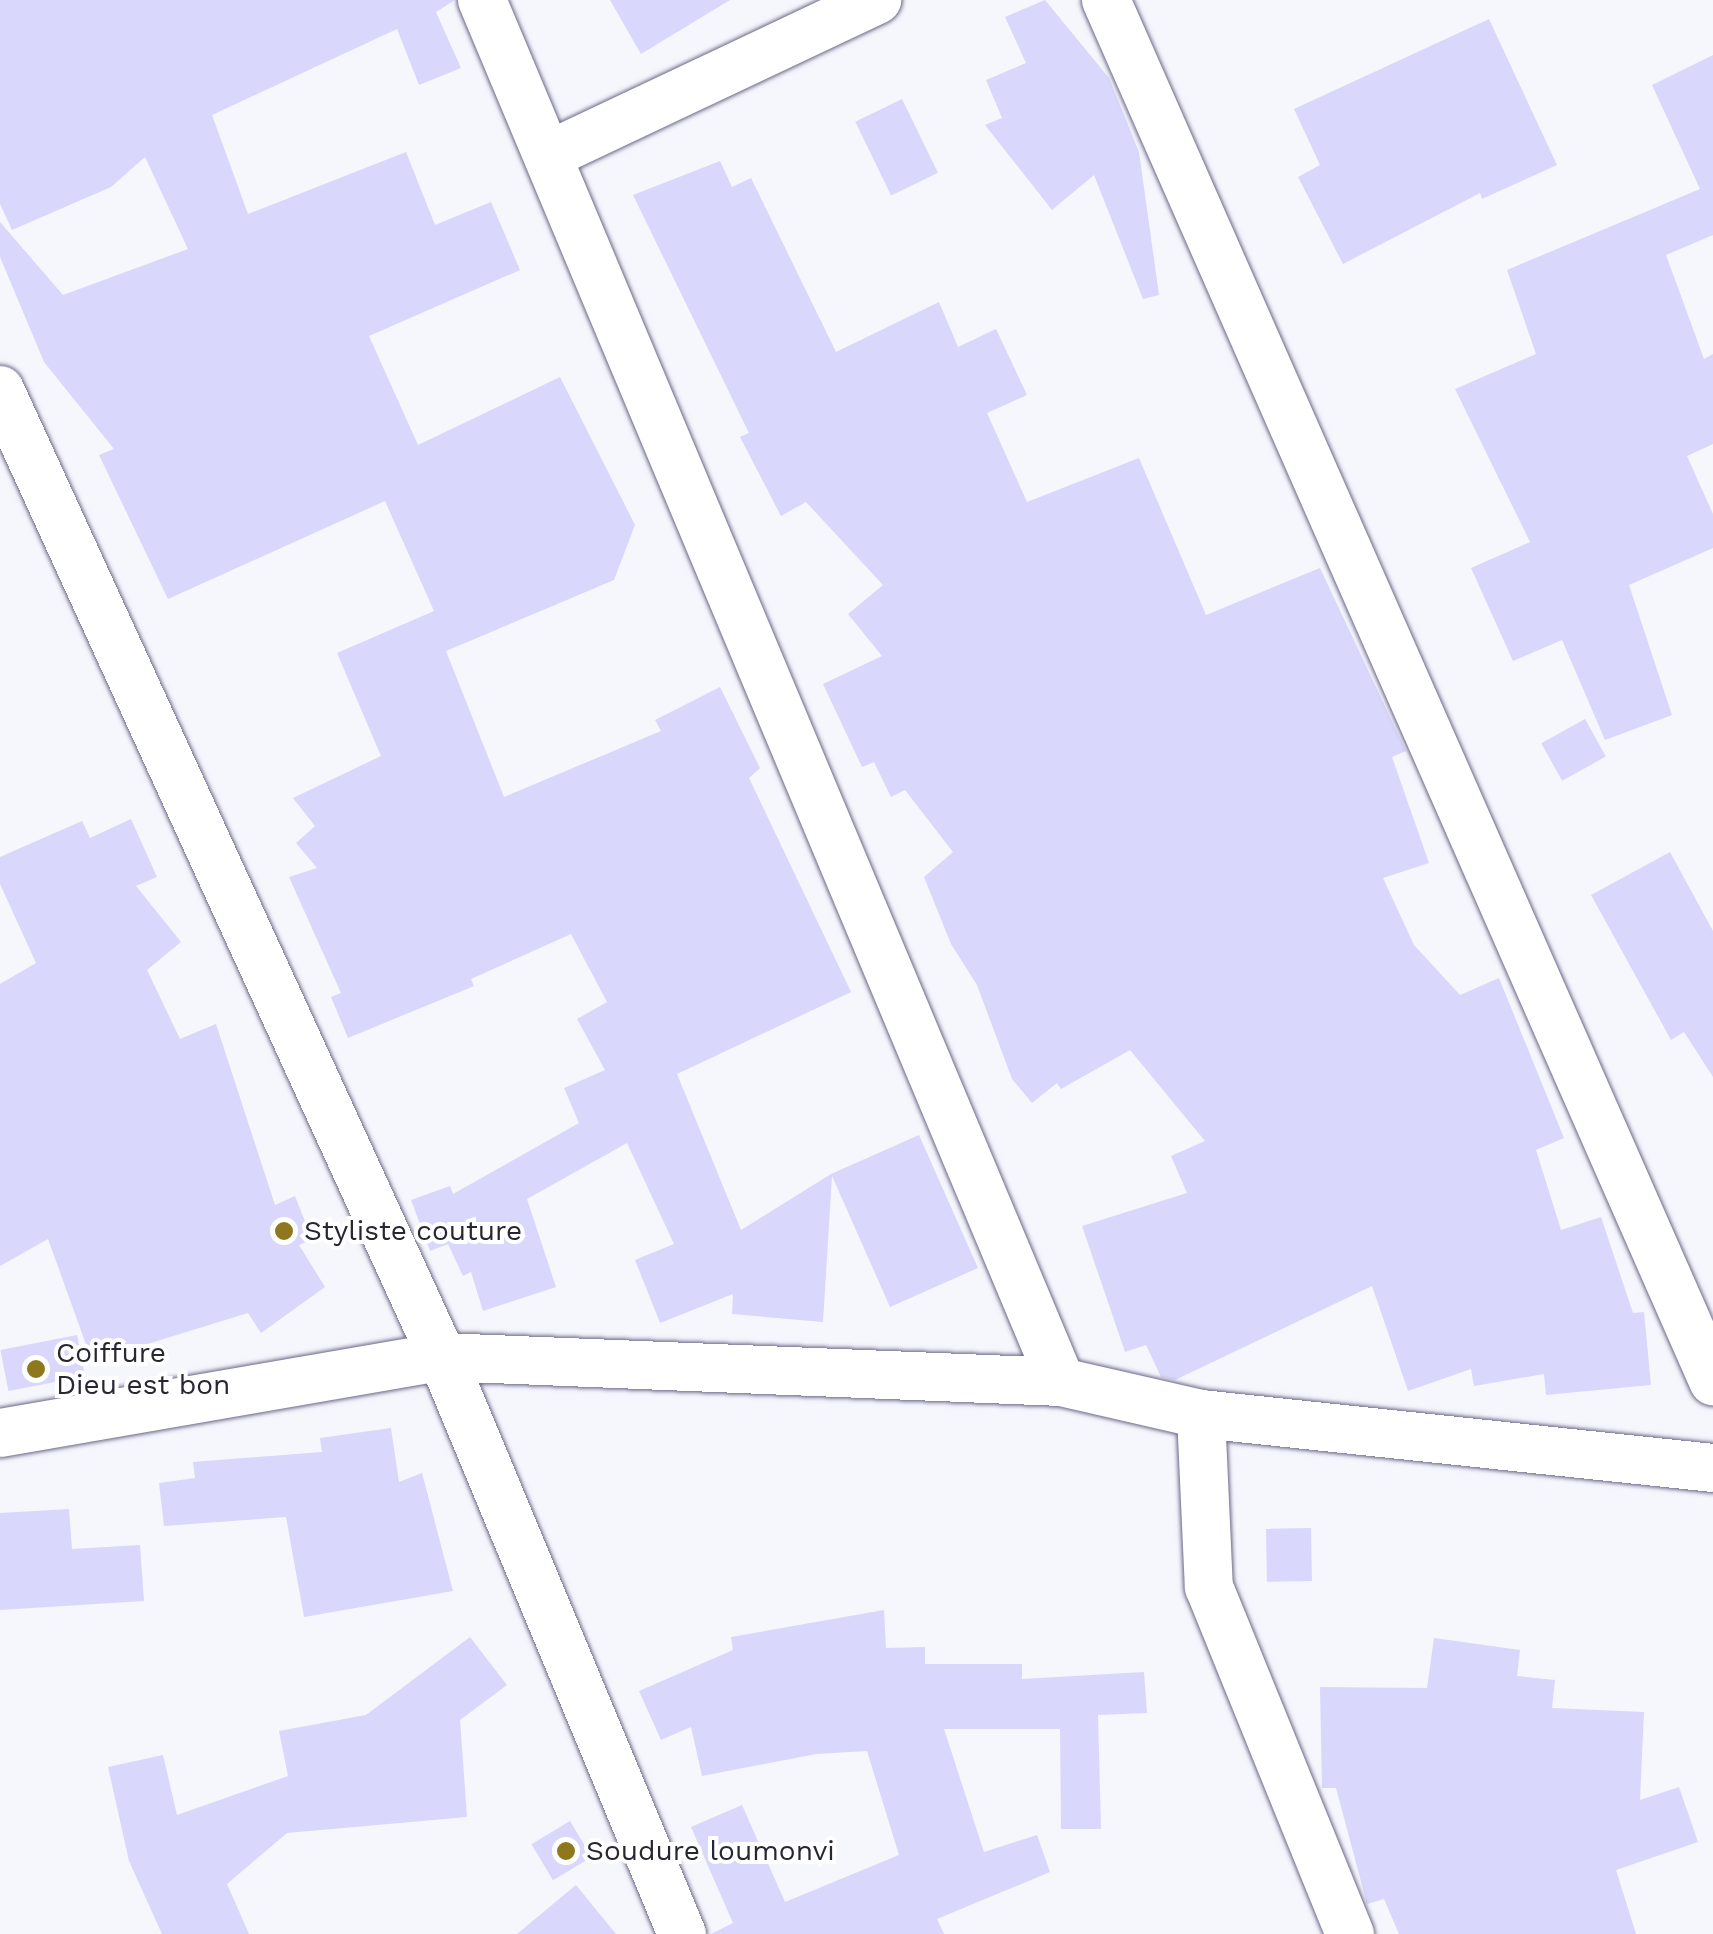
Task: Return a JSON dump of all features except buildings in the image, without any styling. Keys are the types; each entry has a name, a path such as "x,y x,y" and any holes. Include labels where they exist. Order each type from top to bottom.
{"street":[{"path":"482,0 551,154 1061,1382"},
{"path":"551,154 877,0"},
{"path":"1106,0 1713,1381"},
{"path":"0,390 442,1357 682,1934"},
{"path":"0,1432 442,1357 1061,1382 1201,1414 1713,1468"},
{"path":"1201,1414 1210,1587 1350,1934"}],"place":[{"name":"Styliste couture","path":"284,1231"},
{"name":"Coiffure Dieu est bon","path":"36,1369"},
{"name":"Soudure loumonvi","path":"566,1851"}]}
